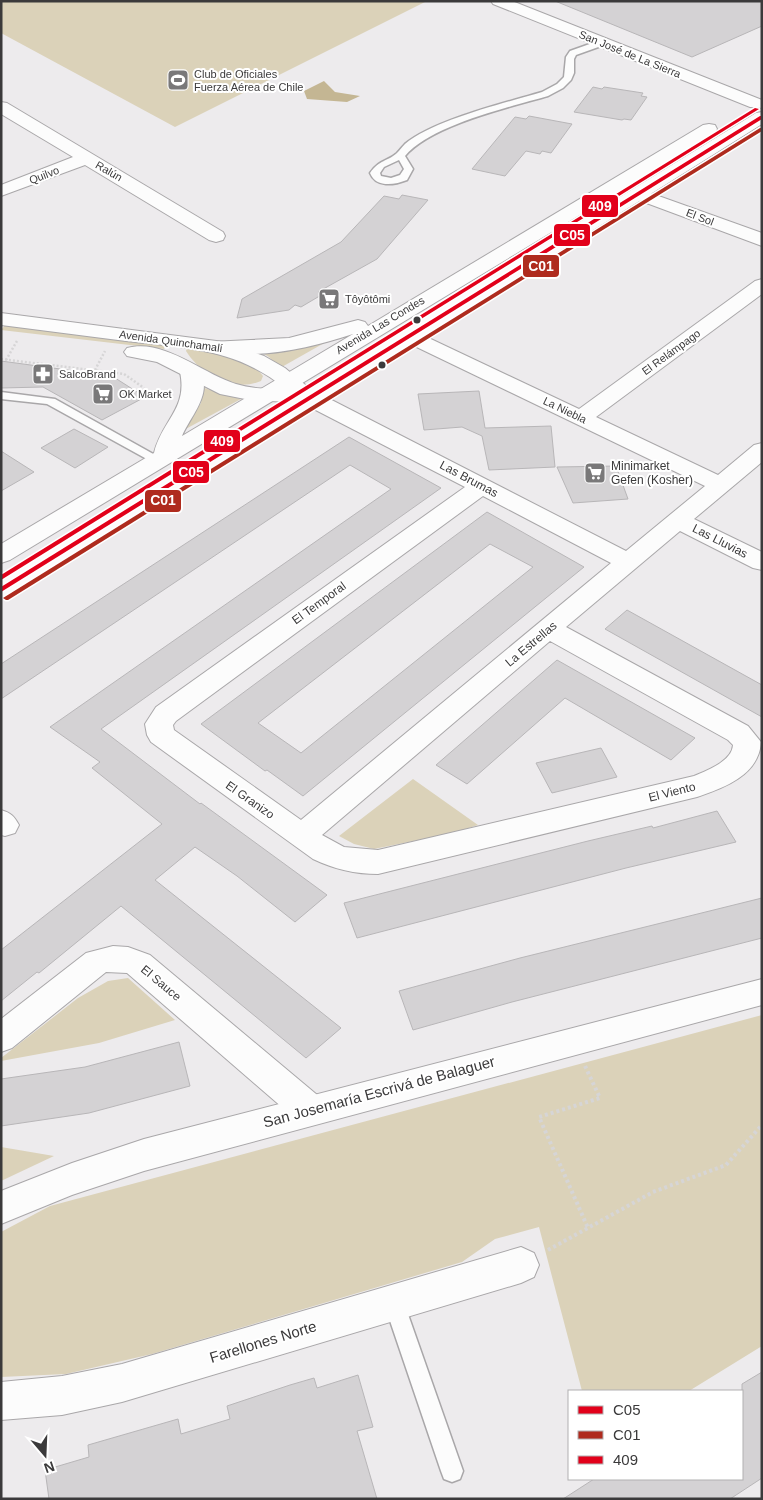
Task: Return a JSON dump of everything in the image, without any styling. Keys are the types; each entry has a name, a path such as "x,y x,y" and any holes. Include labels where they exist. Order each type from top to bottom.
{"street":[{"name":"San José de La Sierra","path":"498,1 760,107"},
{"name":"Ralún","path":"1,107 216,236"},
{"name":"Avenida Las Condes","path":"1,590 639,194 760,107"},
{"name":"Avenida Las Condes","path":"1,555 668,151 760,107"},
{"name":"Quilvo","path":"1,191 87,158"},
{"name":"El Sol","path":"639,194 762,240"},
{"name":"El Relámpago","path":"580,418 762,285"},
{"path":"217,346 265,348 295,344 330,335 409,308"},
{"name":"Avenida Quinchamalí","path":"1,318 217,346 257,360 289,381 310,398"},
{"name":"La Niebla","path":"408,336 721,485"},
{"name":"Avenida Quinchamalí","path":"10,337 144,353 163,357 228,389 265,395 310,398"},
{"path":"162,457 173,432 194,397 195,389 186,368 175,358 175,352 181,347 190,344"},
{"name":"Las Brumas","path":"310,398 628,562"},
{"name":"La Estrellas","path":"301,836 762,450"},
{"name":"El Temporal","path":"159,724 166,714 482,486"},
{"name":"Las Lluvias","path":"678,520 762,562"},
{"name":"El Viento","path":"354,862 378,862 697,786 722,776 747,751 747,742 738,733 549,628"},
{"name":"El Granizo","path":"159,724 161,735 165,739 301,836 332,856 354,862"},
{"name":"El Sauce","path":"1,1038 97,962 108,958 130,960 139,964 310,1110"},
{"name":"San Josemaría Escrivá de Balaguer","path":"1,1208 40,1190 93,1170 310,1110 762,992"},
{"name":"Farellones Norte","path":"1,1401 63,1397 93,1390 172,1369 521,1265"}],"lane":[{"path":"400,156 403,149 418,139 446,126 545,94 558,88 567,81 570,73 570,56 573,53 602,42"},
{"path":"1,395 10,398 39,398 51,401 162,457"},
{"path":"394,1303 452,1471"}],"path":[{"path":"6,360 10,337"},
{"path":"95,370 105,349"},
{"path":"1,359 124,374 144,388"},
{"path":"573,1041 600,1098 539,1117 588,1228"},
{"path":"521,1265 653,1192 726,1164 762,1125"}],"shaded area":[{"name":"Club de Oficiales Fuerza Aérea de Chile","path":"1,1 427,1 175,127 1,33"},
{"path":"324,81 335,92 360,96 347,102 307,99 304,91"},
{"path":"6,324 167,344 164,349 1,330"},
{"path":"326,342 280,368 269,357 259,351"},
{"path":"187,348 239,359 257,369 263,376 261,381 240,385 219,379 200,367 186,351"},
{"path":"202,387 241,399 182,431 201,403"},
{"path":"413,779 478,825 453,833 374,849 354,844 339,836"},
{"path":"128,978 175,1020 99,1043 1,1061 1,1058 78,998 108,981"},
{"path":"762,1015 762,1346 691,1390 582,1390 539,1227 495,1239 462,1262 152,1354 66,1374 1,1377 1,1232 50,1206"},
{"path":"1,1147 54,1156 1,1181"}],"building":[{"path":"555,1 762,1 762,26 692,57"},
{"path":"593,87 643,93 641,96 647,97 631,120 574,112"},
{"path":"529,116 572,124 551,153 542,151 540,154 526,151 505,176 472,169 515,117 526,119"},
{"path":"402,195 428,200 377,259 318,292 323,294 301,307 295,305 289,310 237,318 242,299 341,242 384,196 399,199"},
{"path":"1,361 112,376 145,397 102,420 43,387 1,388"},
{"path":"479,391 485,428 551,426 555,467 489,470 482,436 462,427 424,430 418,394"},
{"path":"74,429 108,447 75,468 41,448"},
{"path":"349,437 441,488 101,729 200,804 327,895 295,922 237,876 195,847 155,880 341,1028 306,1058 121,906 39,973 37,972 1,1001 1,950 162,824 92,768 100,762 50,727 391,489 350,465 1,699 1,664"},
{"path":"1,451 34,472 1,491"},
{"path":"616,466 628,499 573,503 557,467"},
{"path":"487,512 584,567 303,796 201,724","holes":["490,544 533,567 301,753 258,723"]},
{"path":"627,610 762,685 762,717 605,629"},
{"path":"557,660 695,738 671,760 565,698 467,784 436,765"},
{"path":"601,748 617,777 552,793 536,763"},
{"path":"717,811 736,842 626,868 357,938 344,903 588,841 652,826 653,828"},
{"path":"762,898 762,938 512,1002 413,1030 399,991 520,958"},
{"path":"179,1042 190,1086 89,1113 1,1126 1,1079 85,1067"},
{"path":"762,1372 762,1478 730,1499 563,1499 592,1480 743,1480 742,1384"},
{"path":"358,1375 373,1427 357,1431 377,1499 49,1499 45,1470 89,1457 88,1445 178,1419 181,1434 230,1419 227,1406 290,1385 314,1378 317,1388"}],"transit line":[{"name":"409","path":"1,578 757,109"},
{"name":"C05","path":"1,590 762,117"},
{"name":"C01","path":"6,598 762,129"}],"place":[{"name":"Club de Oficiales Fuerza Aérea de Chile","path":"178,80"},
{"name":"Tôyôtômi","path":"329,299"},
{"name":"SalcoBrand","path":"43,374"},
{"name":"OK Market","path":"103,394"},
{"name":"Minimarket Gefen (Kosher)","path":"595,473"}]}
